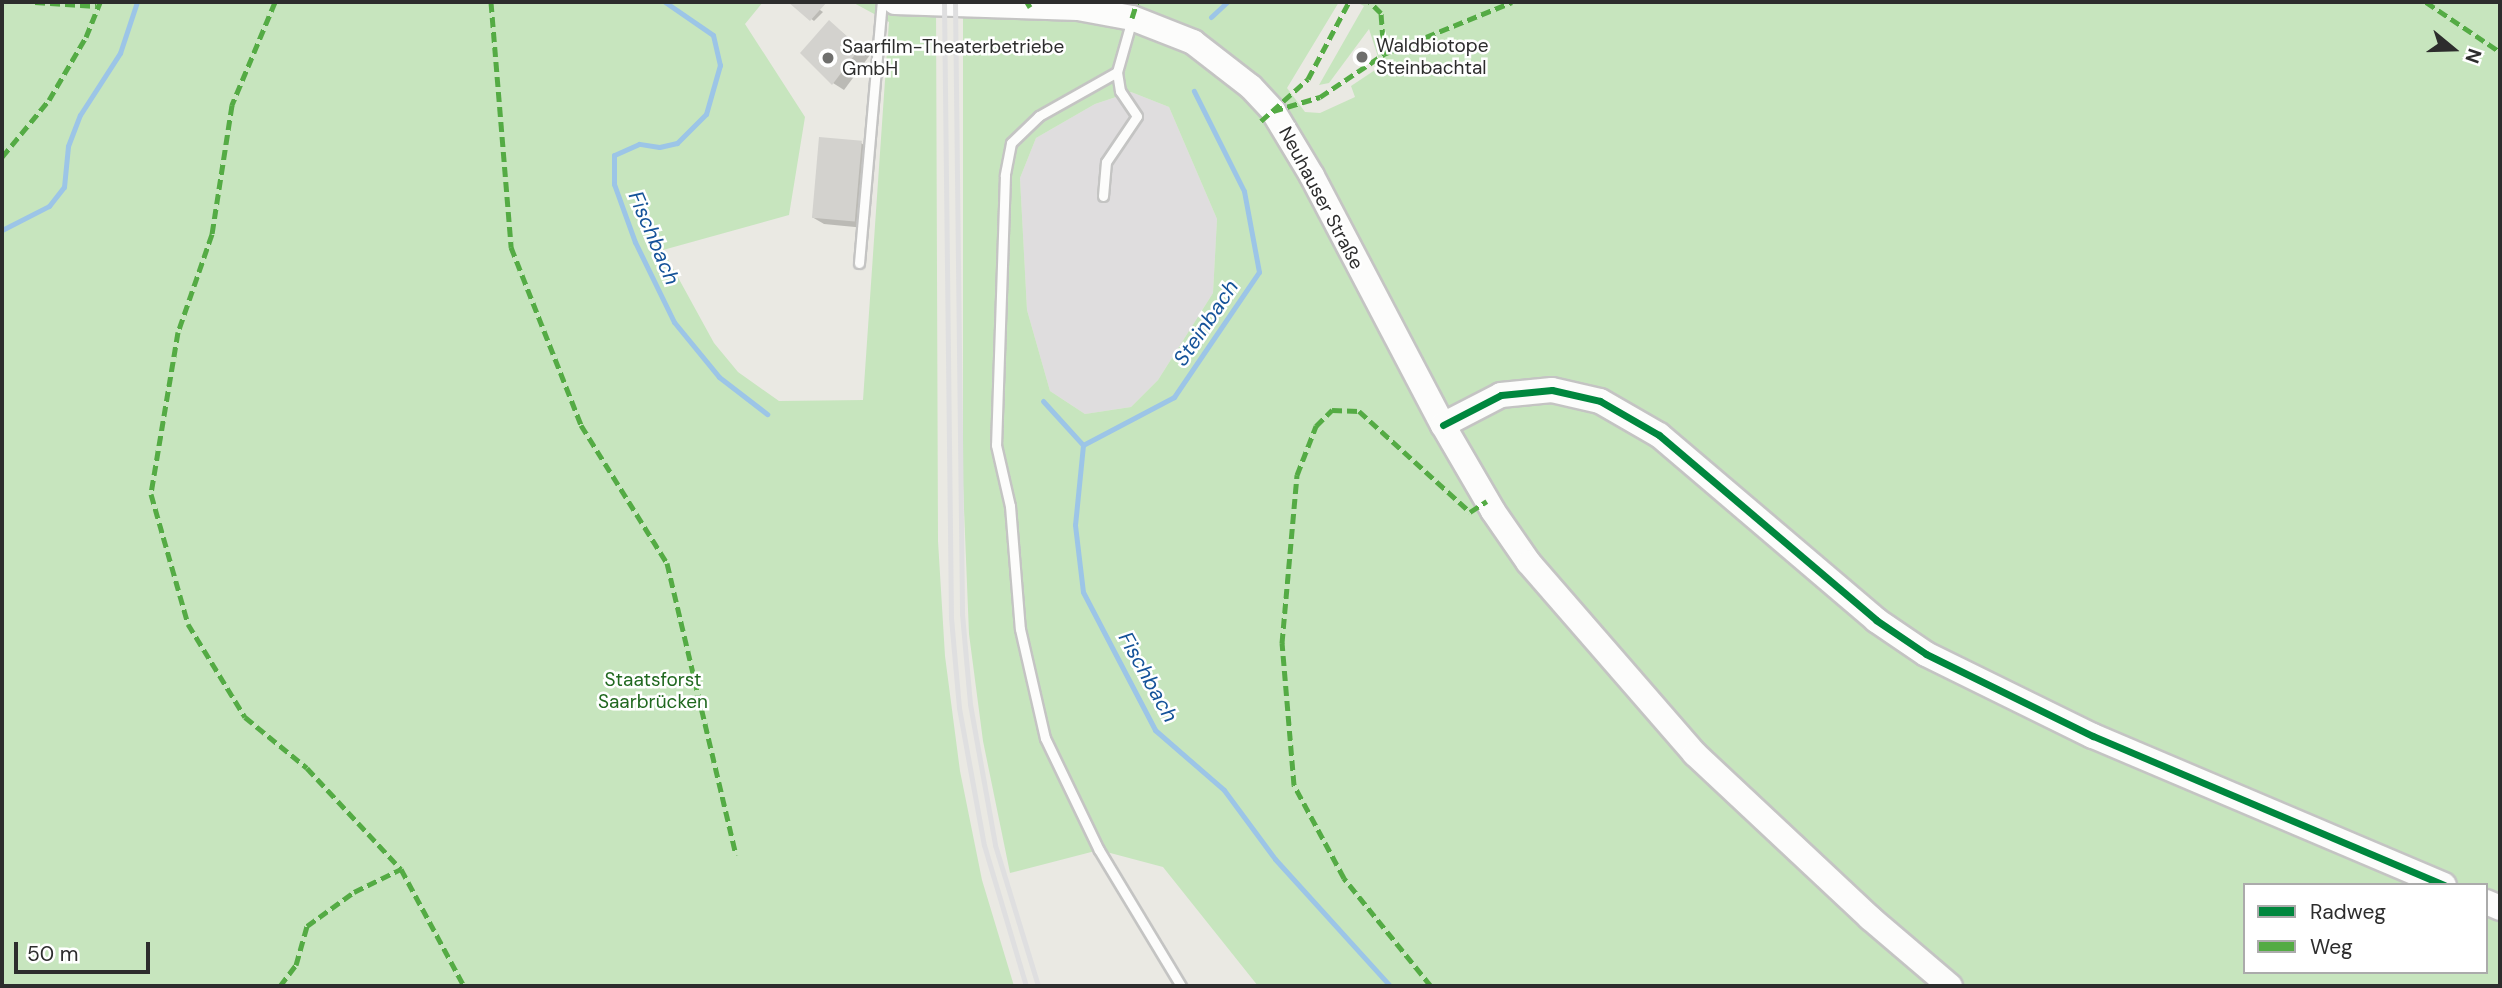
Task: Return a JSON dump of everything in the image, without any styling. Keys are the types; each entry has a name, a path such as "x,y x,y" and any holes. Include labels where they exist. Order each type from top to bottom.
{"main road":[{"name":"Neuhauser Straße","path":"895,2 1078,8 1132,18 1193,43 1223,62 1273,111 1443,425 1493,511 1530,563 1638,692 1819,872 1950,986"},
{"path":"1443,425 1501,395 1552,390 1600,401 1659,435 1876,620 1926,654 2093,736 2439,883"}],"lane":[{"path":"859,263 882,2"},
{"path":"1103,196 1106,162 1137,116 1120,91 1117,72 1132,18"},
{"path":"1117,72 1039,116 1011,143 1004,175 996,445 1010,506 1020,629 1045,738 1099,850 1181,986"}],"shaded area":[{"path":"1131,92 1169,107 1217,219 1213,293 1158,380 1131,407 1085,414 1050,391 1027,310 1020,178 1036,138 1095,104"}],"green space":[{"name":"Staatsforst Saarbrücken","path":"2,2 763,2 745,24 805,117 789,215 663,250 714,343 738,372 779,401 863,400 889,22 852,2 936,2 938,541 945,656 960,771 982,880 1014,986 2,986"},
{"path":"963,2 1339,2 1287,88 1305,112 1320,113 1355,97 1351,86 1381,66 1369,29 1329,83 1319,85 1364,6 1356,2 2500,2 2500,986 1258,986 1163,867 1099,850 1010,873 983,741 969,634 963,484","holes":["1131,92 1169,107 1217,219 1213,293 1158,380 1131,407 1085,414 1050,391 1027,310 1020,178 1036,138 1095,104"]}],"building":[{"path":"788,2 827,2 810,21"},
{"name":"Saarfilm-Theaterbetriebe GmbH","path":"829,20 860,48 832,85 800,53"},
{"path":"819,137 862,141 855,221 812,218"}],"waterway":[{"path":"2,230 49,206 64,187 68,146 80,115 120,53 137,2"},
{"name":"Fischbach","path":"665,2 713,35 720,65 706,114 677,143 659,147 639,144 614,155 614,184 635,242 674,322 719,377 767,414"},
{"name":"Steinbach","path":"1211,17 1227,2"},
{"name":"Steinbach","path":"1083,445 1174,397 1259,272 1244,191 1194,91"},
{"name":"Fischbach","path":"1043,401 1083,445 1075,525 1083,592 1155,730 1224,790 1275,859 1390,986"}],"railway":[{"path":"944,2 951,618 959,708 984,845 1026,986"},
{"path":"955,2 962,614 970,704 995,845 1038,986"}],"marked path":[{"path":"35,2 96,6"},
{"path":"2,157 49,100 86,37 100,2"},
{"path":"275,2 232,105 212,234 178,332 151,494 188,624 245,717 307,768 401,869 464,986"},
{"path":"491,2 511,247 581,425 667,563 736,855"},
{"path":"1027,2 1030,7"},
{"path":"1132,18 1137,2"},
{"path":"1261,121 1308,79 1349,2"},
{"path":"1273,111 1320,97 1384,54 1381,13 1370,2"},
{"path":"1384,54 1512,2"},
{"path":"2426,2 2500,52"},
{"path":"1431,986 1344,878 1294,785 1282,643 1297,475 1316,426 1332,410 1359,411 1470,512 1487,501"},
{"path":"280,986 296,965 307,926 354,892 401,869"}],"cycle path":[{"path":"1443,425 1501,395 1552,390 1600,401 1659,435 1876,620 1926,654 2093,736 2439,883"}],"place":[{"name":"Waldbiotope Steinbachtal","path":"1362,57"},
{"name":"Saarfilm-Theaterbetriebe GmbH","path":"828,58"}]}
